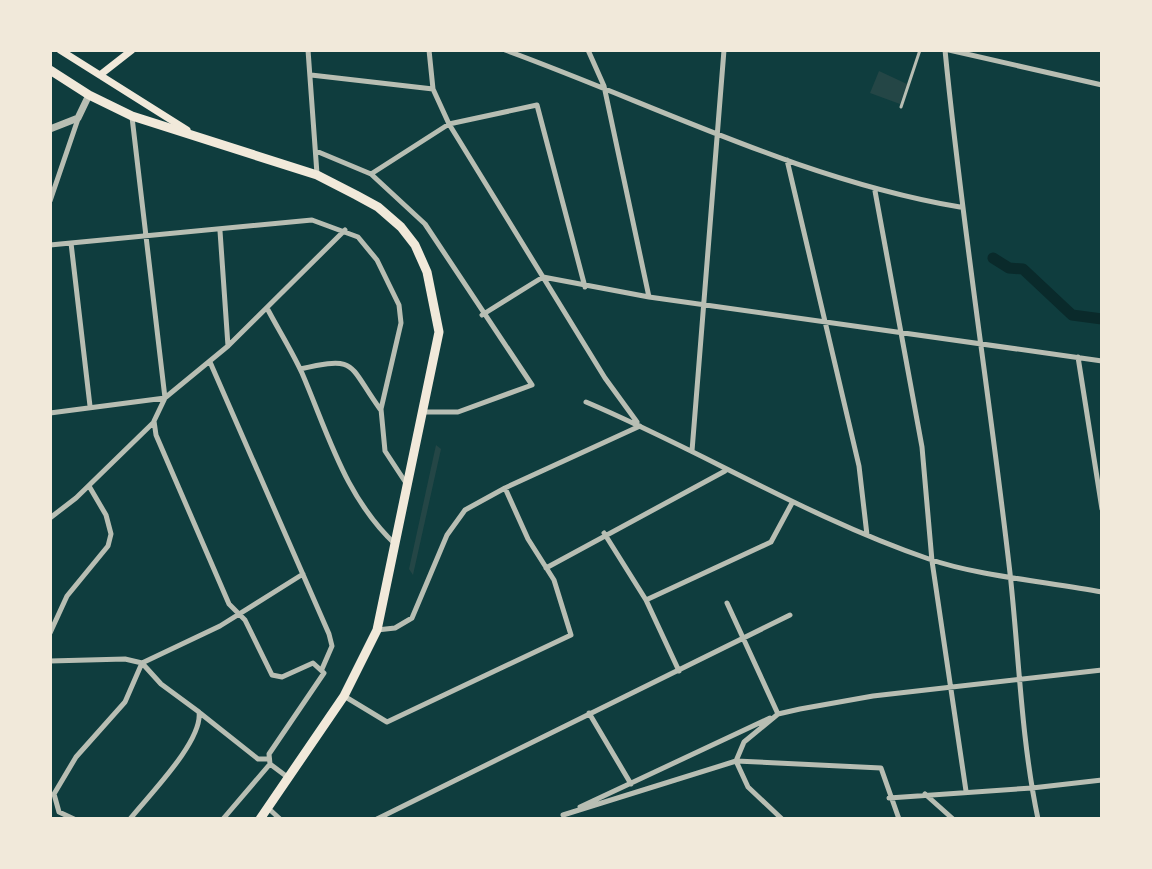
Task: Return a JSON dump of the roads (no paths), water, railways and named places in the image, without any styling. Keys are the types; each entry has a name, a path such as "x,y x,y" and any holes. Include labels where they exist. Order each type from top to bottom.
{"highway":[{"path":"50,70 89,95 132,116 317,175 378,207 415,245 427,272 439,332 425,412 377,630 344,696 286,776 260,819"}],"main road":[{"path":"60,50 74,54 100,75 196,136"},
{"path":"100,75 132,50"}],"street":[{"path":"308,50 317,175"},
{"path":"429,50 433,89 449,124 605,378 641,425"},
{"path":"505,50 875,191 961,207"},
{"path":"588,50 604,86 649,297"},
{"path":"692,451 715,132 724,50"},
{"path":"1038,819 1018,680 1010,575 981,343 961,207 947,50 1102,85"},
{"path":"311,75 433,89"},
{"path":"50,201 89,95"},
{"path":"371,174 449,124 537,105 585,287"},
{"path":"132,116 165,398"},
{"path":"50,129 78,118"},
{"path":"316,151 371,174 425,224 482,315 532,385 458,412 425,412"},
{"path":"787,160 859,466 867,536"},
{"path":"875,191 922,447 932,561 966,791"},
{"path":"50,245 312,220 358,237 377,260 399,305 401,323 381,409 385,451 409,487"},
{"path":"50,518 89,486 154,421 165,398 228,346 345,230"},
{"path":"220,231 228,346"},
{"path":"71,243 90,406"},
{"path":"482,315 543,277 649,297 1102,361"},
{"path":"267,308 300,369 353,496 372,523 396,545"},
{"path":"1078,357 1102,509"},
{"path":"300,369 338,361 347,363 381,409"},
{"path":"210,362 332,646 322,669 322,679 269,762 223,819"},
{"path":"50,413 165,398"},
{"path":"586,402 641,425 792,503 932,561 1102,592"},
{"path":"154,421 162,453 217,581 229,604 245,620 272,675 282,677 313,663 322,669"},
{"path":"377,630 395,628 412,618 447,535 465,510 505,488 641,425"},
{"path":"546,568 604,533 726,471"},
{"path":"50,633 67,596 108,546 111,534 106,515 89,486"},
{"path":"344,696 387,722 571,635 554,580 528,539 505,488"},
{"path":"646,600 771,542 792,503"},
{"path":"604,533 646,600 679,671"},
{"path":"74,819 52,806 54,794 76,757 125,702 142,663 239,615 303,574"},
{"path":"727,603 778,714"},
{"path":"378,818 790,615"},
{"path":"50,661 125,659 142,663 161,684 258,759 269,762 286,776"},
{"path":"556,819 778,714 873,696 1102,670"},
{"path":"130,819 189,744 200,722 199,712"},
{"path":"589,712 631,784"},
{"path":"778,714 744,742 736,761 748,787 782,819"},
{"path":"563,815 736,761 881,768 889,798 899,819"},
{"path":"889,798 1102,780"},
{"path":"924,793 953,819"},
{"path":"267,808 280,819"}],"lane":[{"path":"901,107 920,50"}],"waterway":[{"path":"993,258 1009,268 1023,269 1072,315 1102,319"}]}
